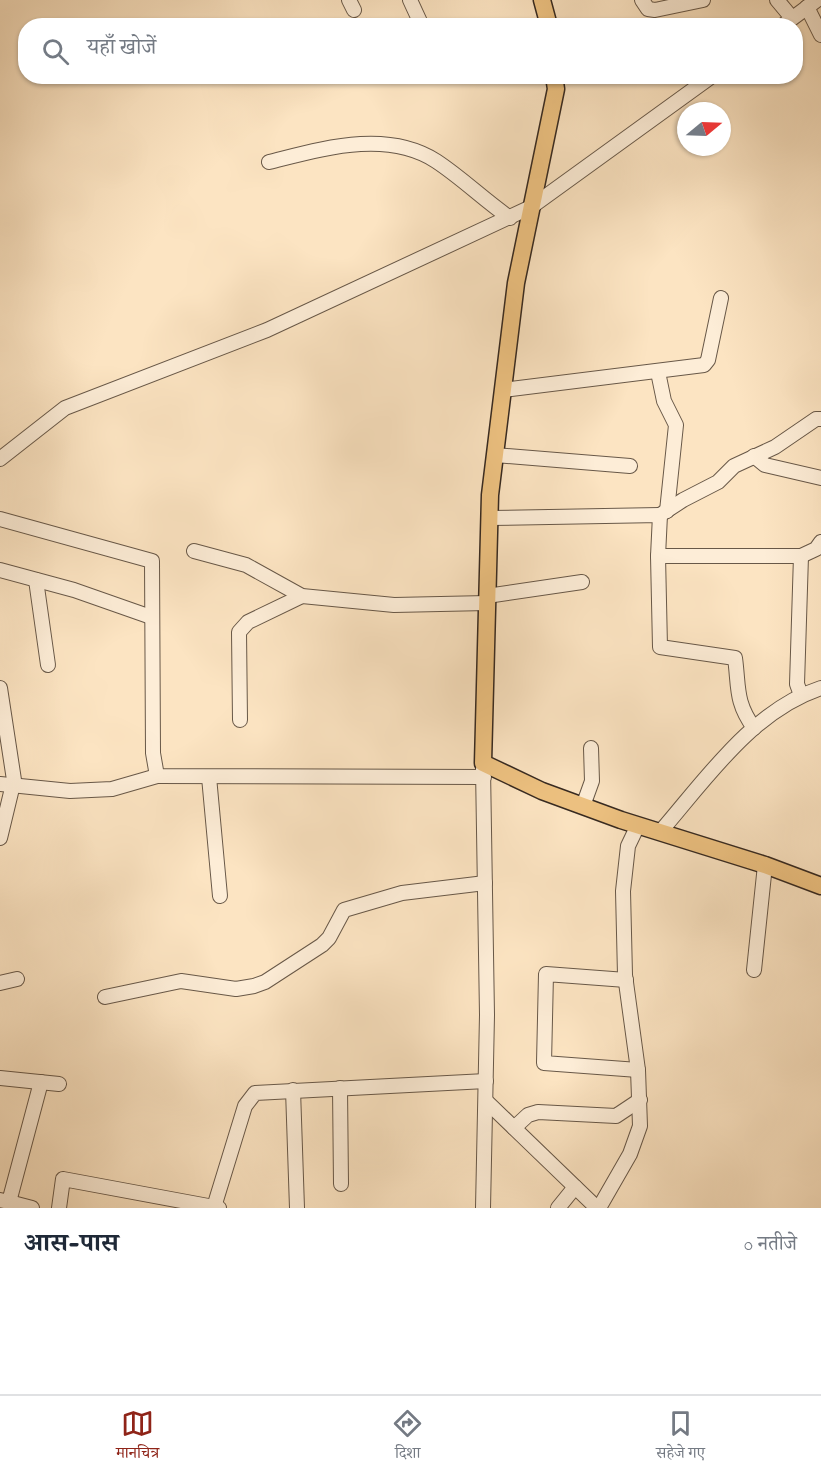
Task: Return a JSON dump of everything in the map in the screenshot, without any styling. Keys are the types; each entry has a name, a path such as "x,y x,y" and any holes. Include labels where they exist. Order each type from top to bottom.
{"main road":[{"path":"542,0 547,18"},
{"path":"555,84 516,283 495,455 489,518 483,770 821,886"}],"street":[{"path":"410,0 418,18"},
{"path":"642,0 648,9 654,10 703,0"},
{"path":"777,0 785,18"},
{"path":"793,18 812,4 821,35"},
{"path":"0,459 65,408 267,330 531,207 701,84"},
{"path":"269,162 326,148 363,143 415,150 436,161 510,218"},
{"path":"503,390 658,372 706,363 721,298"},
{"path":"658,372 664,401 676,425 658,556 660,647 735,657 736,691 741,700 744,715 754,728"},
{"path":"489,518 663,513 718,482 734,466 775,447 816,419 821,419"},
{"path":"495,455 630,466"},
{"path":"754,456 765,465 821,478"},
{"path":"0,519 149,560 153,564 151,617 153,753 157,776"},
{"path":"658,556 801,556 816,549 821,542"},
{"path":"194,551 246,565 302,596 394,605 487,600 582,582"},
{"path":"801,556 797,684 801,695"},
{"path":"0,570 36,579 151,617"},
{"path":"36,579 48,665"},
{"path":"240,720 239,632 248,622 302,596"},
{"path":"0,688 7,785 0,838"},
{"path":"661,831 754,728 801,695 821,688"},
{"path":"583,806 592,781 591,748"},
{"path":"7,785 62,791 108,789 157,776 209,777 483,770 486,1081 483,1208"},
{"path":"209,777 220,896"},
{"path":"486,1101 598,1208 630,1154 640,1126 638,1070 626,980 625,863 628,846 638,825"},
{"path":"754,970 765,865"},
{"path":"105,997 181,981 236,988 254,986 265,982 322,945 329,938 344,910 402,893 485,884"},
{"path":"626,980 544,969 544,1063 638,1070"},
{"path":"0,983 17,979"},
{"path":"0,1078 59,1084"},
{"path":"59,1208 63,1179 217,1208 250,1098 263,1091 486,1081"},
{"path":"32,1208 4,1201 40,1082"},
{"path":"340,1088 341,1184"},
{"path":"293,1090 297,1208"},
{"path":"514,1128 528,1115 538,1112 616,1116 640,1100"},
{"path":"558,1208 575,1187"}]}
